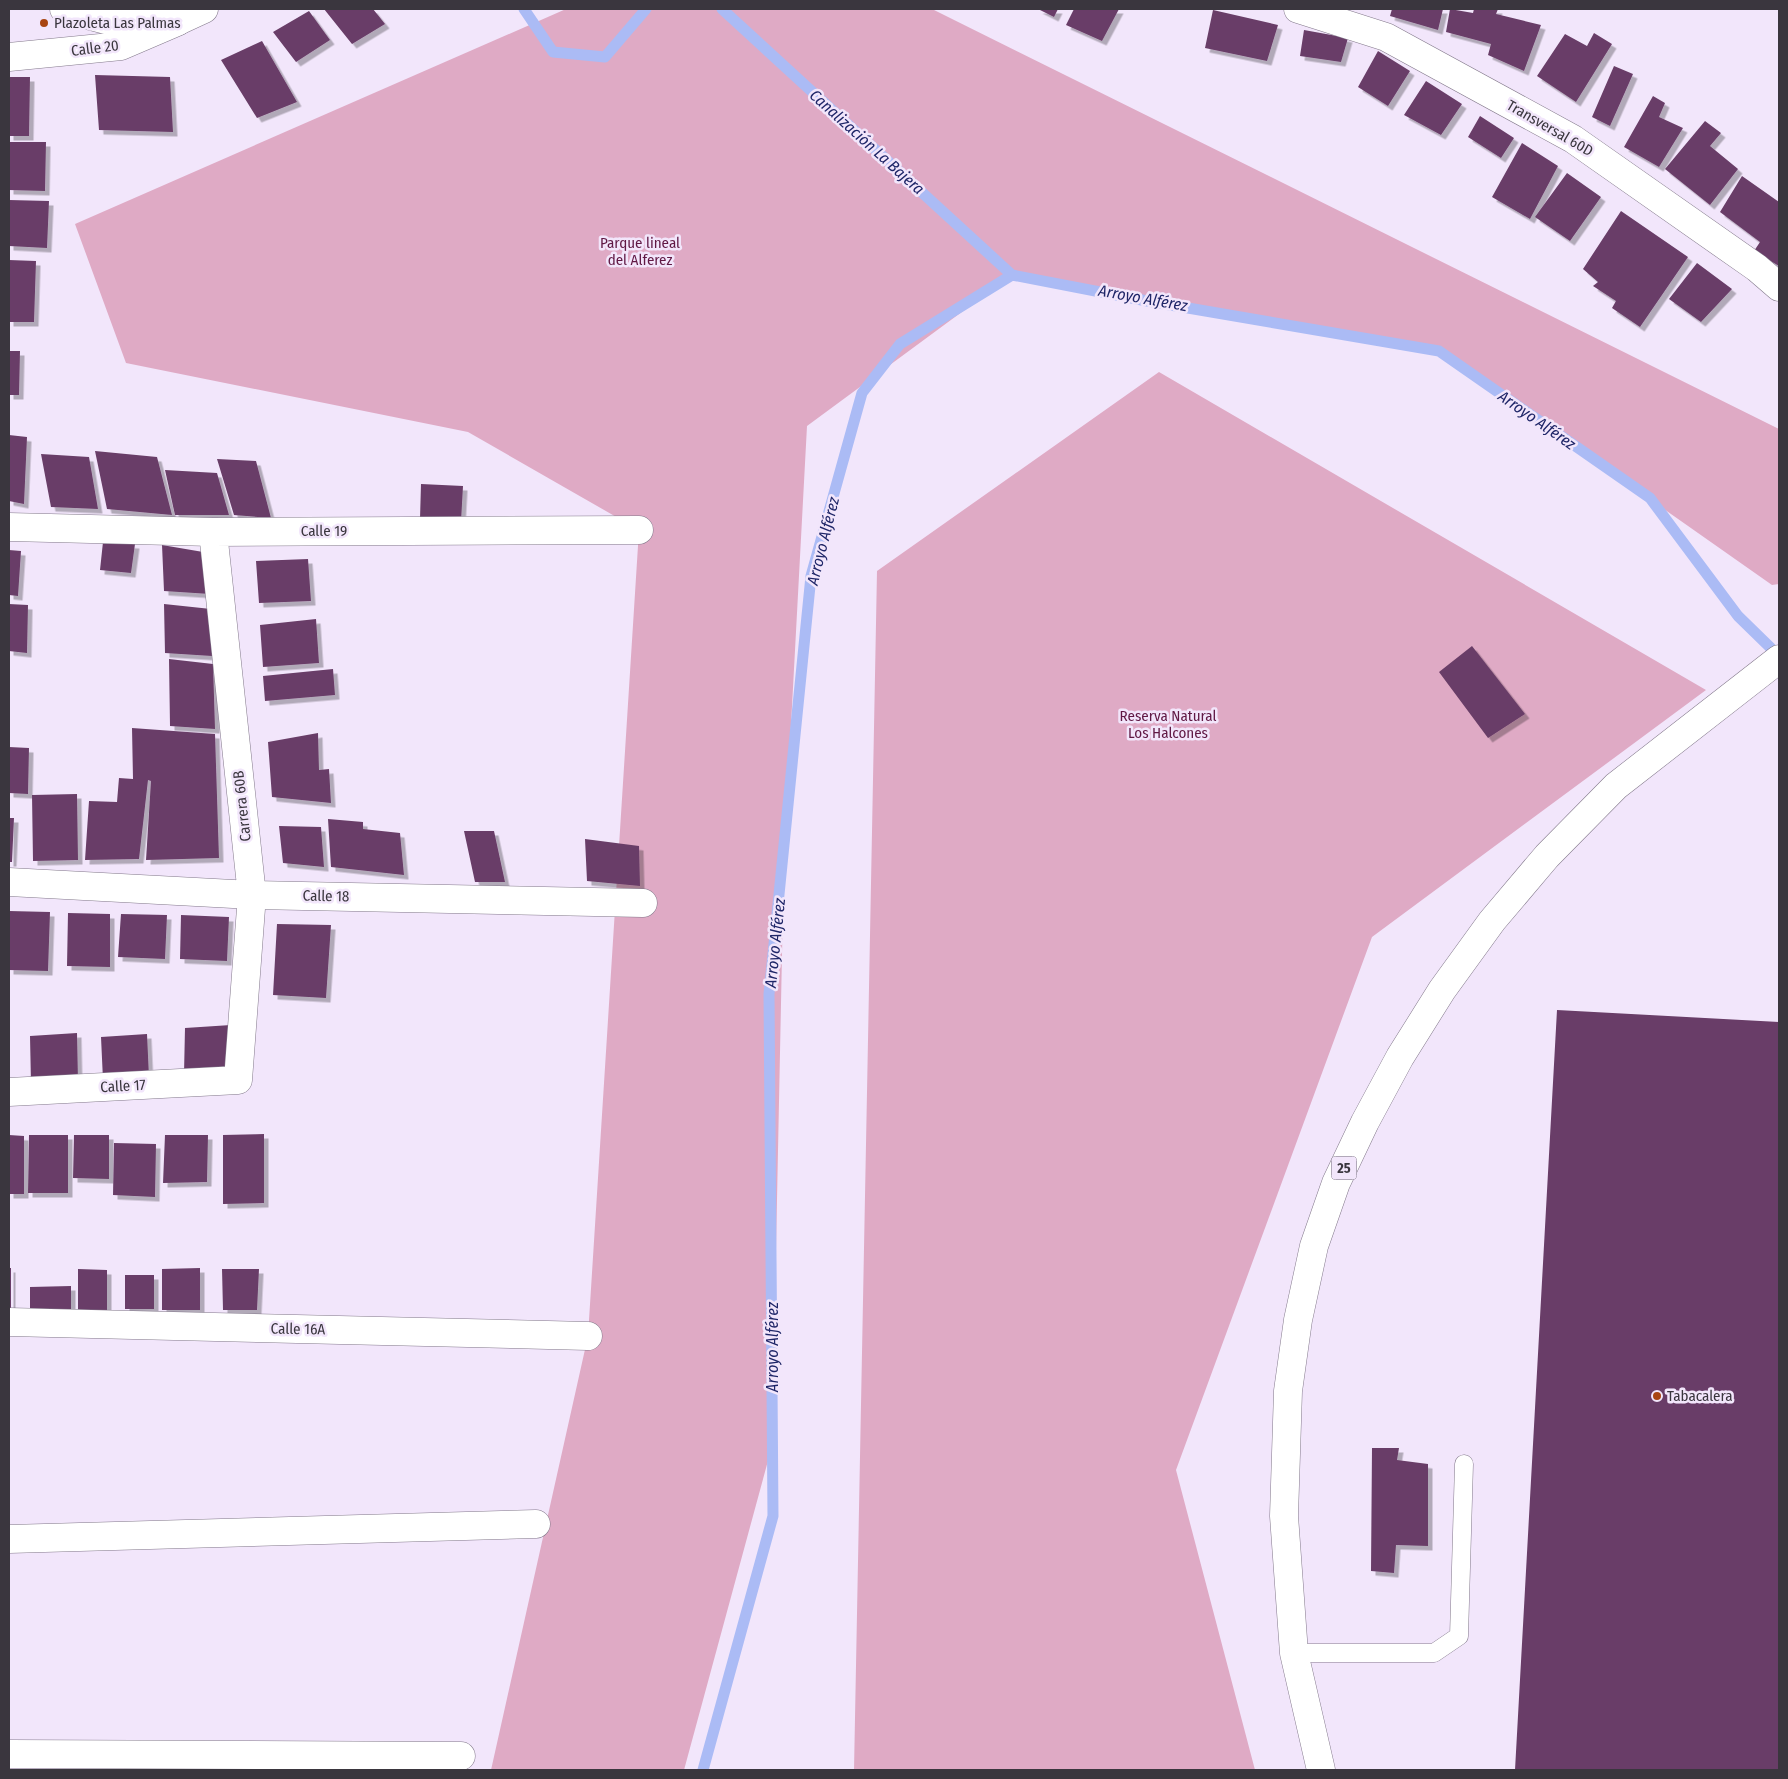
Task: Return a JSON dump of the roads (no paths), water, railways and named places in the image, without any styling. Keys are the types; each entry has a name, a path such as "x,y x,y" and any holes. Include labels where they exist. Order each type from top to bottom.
{"street":[{"path":"64,9 121,24 178,21"},
{"name":"Calle 20","path":"9,57 121,46 204,9"},
{"name":"Transversal 60D","path":"1298,9 1386,37 1573,139 1757,268 1779,287"},
{"name":"Calle 19","path":"9,527 213,532 639,530"},
{"name":"Carrera 60B","path":"213,532 252,895 238,1080"},
{"name":"25","path":"1321,1770 1294,1653 1284,1516 1288,1391 1298,1320 1314,1246 1336,1183 1365,1122 1400,1057 1442,990 1492,920 1547,856 1616,786 1779,659"},
{"name":"Calle 18","path":"9,882 252,895 644,902"},
{"name":"Calle 17","path":"9,1092 238,1080"},
{"name":"Calle 16A","path":"9,1322 588,1336"},
{"path":"9,1539 536,1524"},
{"path":"9,1754 461,1756"}],"lane":[{"path":"1294,1653 1434,1653 1459,1636 1464,1464"}],"waterway":[{"name":"Canalización La Bajera","path":"524,9 553,52 605,57 646,9"},
{"name":"Canalización La Bajera","path":"722,9 1012,275"},
{"name":"Arroyo Alférez","path":"703,1770 773,1516 769,994 811,576 862,393 900,344 1012,275 1147,301 1439,351 1650,498 1738,616 1779,656"}],"place":[{"name":"Plazoleta Las Palmas","path":"44,23"},
{"name":"Tabacalera","path":"1657,1396"}],"park label":[{"name":"Parque lineal del Alferez","path":"640,252"},
{"name":"Reserva Natural Los Halcones","path":"1168,724"}]}
